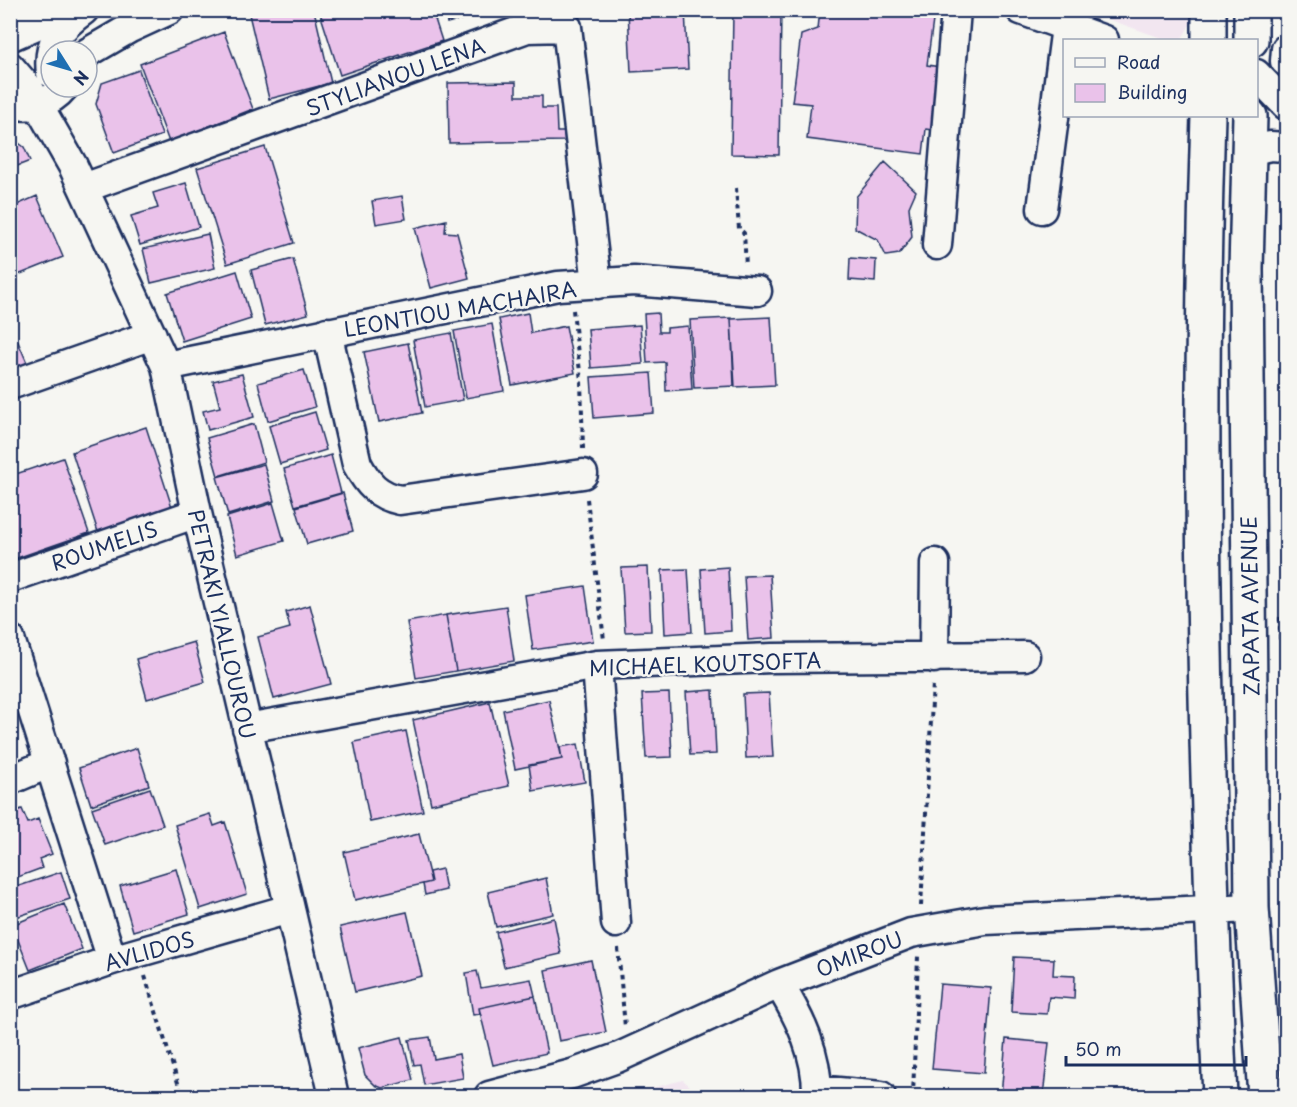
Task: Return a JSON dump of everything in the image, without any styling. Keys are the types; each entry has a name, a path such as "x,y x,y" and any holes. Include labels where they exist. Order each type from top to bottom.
{"main road":[{"path":"10,34 65,10"},
{"path":"1209,10 1209,39"},
{"path":"1251,10 1251,39"},
{"name":"ZAPATA AVENUE","path":"1208,117 1202,303 1211,910 1220,1096"},
{"name":"ZAPATA AVENUE","path":"1250,117 1246,269 1252,908 1265,1096"}],"street":[{"name":"PETRAKI YIALLOUROU","path":"55,39 65,24 84,10"},
{"path":"99,46 130,28 169,10"},
{"path":"937,245 956,10"},
{"path":"1021,10 1101,39"},
{"name":"STYLIANOU LENA","path":"79,177 527,28 567,27 584,285"},
{"path":"1064,39 1066,27"},
{"path":"1042,209 1063,50"},
{"name":"PETRAKI YIALLOUROU","path":"10,67 23,79 39,85"},
{"path":"1258,75 1287,105"},
{"path":"10,104 27,106 39,99"},
{"name":"PETRAKI YIALLOUROU","path":"56,99 79,177 166,366 197,513 334,1096"},
{"path":"1250,151 1270,146 1287,147"},
{"name":"LEONTIOU MACHAIRA","path":"166,366 327,332 584,285 634,282 753,290"},
{"path":"327,332 357,464 368,483 383,496 400,500 584,474"},
{"path":"10,385 152,335"},
{"name":"ROUMELIS","path":"10,578 197,513"},
{"path":"934,563 934,658"},
{"path":"10,639 50,763 125,956"},
{"name":"MICHAEL KOUTSOFTA","path":"247,728 602,665 772,658 1025,656"},
{"path":"602,665 616,923"},
{"path":"10,780 50,763"},
{"name":"OMIROU","path":"489,1096 572,1074 628,1054 779,984 888,941 919,932 985,920 1252,908"},
{"name":"AVLIDOS","path":"10,995 125,956 289,909"},
{"path":"779,984 806,1034 813,1060 817,1093 881,1096"}],"path":[{"path":"736,188 739,229 744,233 753,290"},
{"path":"584,285 581,381 584,474 602,665"},
{"path":"913,1096 919,932 934,658"},
{"path":"616,923 628,1054"},
{"path":"125,956 182,1096"}],"shaded area":[{"path":"1085,11 1198,11 1182,39 1164,39"},
{"path":"683,1080 701,1096 620,1096"}],"building":[{"path":"248,10 314,10 331,83 269,99"},
{"path":"319,10 432,10 442,41 340,75"},
{"path":"444,10 497,10 447,23"},
{"path":"628,10 685,10 688,69 631,72"},
{"path":"733,10 781,10 779,155 731,154"},
{"path":"820,10 911,10 934,13 927,65 948,68 940,131 926,129 923,154 807,139 811,104 792,102 801,35 818,29"},
{"path":"224,32 253,109 169,142 140,64"},
{"path":"139,70 162,135 114,153 96,104 102,83"},
{"path":"516,82 516,96 542,96 542,108 556,108 557,132 566,132 566,141 449,143 448,83"},
{"path":"16,141 24,147 30,161 10,169 10,144"},
{"path":"265,147 294,243 227,264 197,168"},
{"path":"885,162 916,191 909,207 912,237 899,254 886,256 878,240 855,228 856,197"},
{"path":"186,183 199,227 140,245 131,216 158,208 153,193"},
{"path":"37,196 63,257 13,277 10,270 10,208"},
{"path":"402,196 406,219 376,224 372,201"},
{"path":"446,220 445,232 457,233 469,278 431,288 415,228"},
{"path":"208,234 215,268 151,283 143,249"},
{"path":"850,258 876,260 875,282 849,280"},
{"path":"293,259 308,314 265,325 251,270"},
{"path":"237,271 251,319 182,341 167,293"},
{"path":"528,313 531,333 566,326 575,373 512,385 499,319"},
{"path":"658,313 659,332 667,332 667,328 688,326 692,389 666,391 665,362 647,363 644,314"},
{"path":"771,317 775,385 735,387 731,319"},
{"path":"731,318 734,386 694,388 690,320"},
{"path":"10,323 28,365 10,373"},
{"path":"492,324 504,391 466,398 454,331"},
{"path":"640,325 643,364 591,368 588,329"},
{"path":"451,333 463,400 425,407 413,340"},
{"path":"408,343 422,413 379,422 364,352"},
{"path":"304,370 315,407 268,421 258,383"},
{"path":"651,373 654,413 594,418 591,377"},
{"path":"242,374 254,417 208,430 203,411 220,407 213,381"},
{"path":"315,412 326,450 280,464 269,426"},
{"path":"254,424 264,462 218,476 207,438"},
{"path":"146,427 172,507 98,532 72,452"},
{"path":"331,455 341,493 295,506 284,469"},
{"path":"63,458 89,533 14,559 10,548 10,476"},
{"path":"264,464 274,501 228,515 217,477"},
{"path":"343,493 353,531 307,544 296,507"},
{"path":"273,503 284,541 237,555 227,517"},
{"path":"648,567 651,631 625,632 621,568"},
{"path":"728,567 731,631 705,633 701,569"},
{"path":"688,569 692,632 665,634 662,570"},
{"path":"770,575 774,638 748,640 744,576"},
{"path":"585,586 593,641 533,650 525,595"},
{"path":"310,605 331,684 274,699 258,637 290,628 286,612"},
{"path":"506,606 514,661 456,671 446,615"},
{"path":"446,615 456,671 416,678 407,622"},
{"path":"194,642 205,682 147,699 136,659"},
{"path":"713,690 716,754 690,755 686,692"},
{"path":"669,693 672,757 646,758 642,694"},
{"path":"769,693 773,757 746,758 743,694"},
{"path":"549,700 562,759 515,769 503,710"},
{"path":"490,702 509,786 431,804 413,720"},
{"path":"406,731 423,811 370,822 354,742"},
{"path":"578,744 585,782 533,791 529,765 562,759 560,747"},
{"path":"137,748 149,785 91,805 79,768"},
{"path":"150,788 163,825 105,845 92,808"},
{"path":"22,809 28,823 38,819 52,854 39,859 42,868 10,880 10,813"},
{"path":"210,814 214,826 225,822 247,894 200,909 175,825"},
{"path":"419,834 431,882 355,900 344,852"},
{"path":"176,869 189,914 133,931 120,886"},
{"path":"442,869 446,890 425,895 423,884 431,882 429,872"},
{"path":"61,872 70,899 16,917 10,900 10,889"},
{"path":"546,878 553,914 496,927 488,892"},
{"path":"64,904 82,949 30,970 12,925"},
{"path":"407,912 422,976 355,992 340,927"},
{"path":"554,918 561,954 504,967 496,932"},
{"path":"1014,957 1054,959 1053,975 1075,976 1074,999 1049,997 1047,1014 1011,1012"},
{"path":"591,960 606,1032 559,1041 545,970"},
{"path":"477,971 481,988 531,979 535,996 479,1008 480,1014 473,1015 466,973"},
{"path":"940,984 991,988 984,1073 932,1069"},
{"path":"535,996 547,1053 493,1065 479,1008"},
{"path":"402,1037 413,1080 382,1088 375,1085 365,1075 358,1048"},
{"path":"430,1037 434,1059 459,1054 463,1078 424,1085 420,1064 414,1065 409,1040"},
{"path":"1006,1039 1049,1043 1043,1096 1001,1096"}]}
